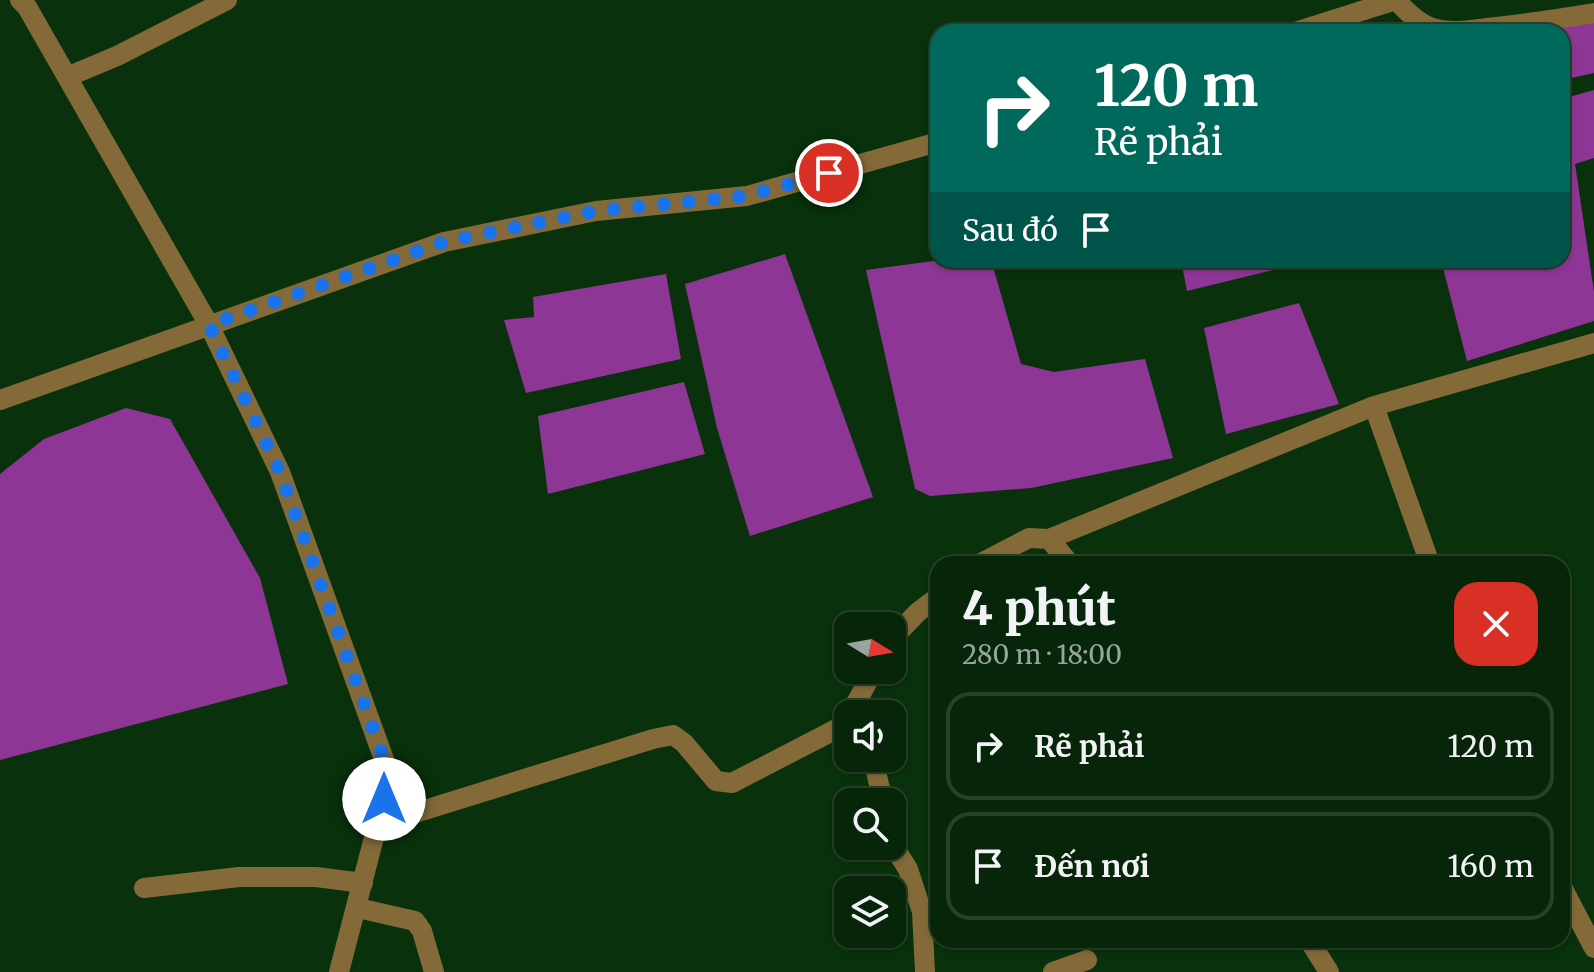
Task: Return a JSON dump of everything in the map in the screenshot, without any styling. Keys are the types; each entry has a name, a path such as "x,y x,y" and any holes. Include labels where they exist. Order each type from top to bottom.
{"street":[{"path":"20,0 27,7 209,325 280,472 390,776 339,972"},
{"path":"67,77 117,56 227,0"},
{"path":"1320,24 1396,0 1423,24"},
{"path":"1511,24 1594,13"},
{"path":"0,400 444,242 596,211 747,196 930,144"},
{"path":"994,556 1029,538 1049,539 1374,406 1594,343"},
{"path":"1374,406 1427,556"},
{"path":"1049,539 1063,556"},
{"path":"906,624 930,603"},
{"path":"379,821 415,813 673,735 684,743 716,781 732,783 834,727"},
{"path":"902,860 922,912 925,972"},
{"path":"144,888 239,877 316,877 363,883"},
{"path":"1570,902 1594,948"},
{"path":"358,908 415,921 422,931 434,972"},
{"path":"1314,948 1329,972"},
{"path":"1053,972 1087,960"}],"shaded area":[{"path":"1594,10 1594,73 1570,78 1570,24 1527,24"},
{"path":"1594,90 1594,158 1575,164 1594,292 1594,321 1467,361 1443,268 1570,268 1570,97"},
{"path":"785,254 873,497 750,536 717,428 685,284"},
{"path":"930,261 930,268 993,268 1021,364 1054,372 1145,359 1173,458 1031,488 930,496 915,489 866,270"},
{"path":"1183,268 1281,268 1187,291"},
{"path":"666,274 681,359 526,393 504,320 534,317 533,297"},
{"path":"1299,303 1339,404 1226,434 1204,328"},
{"path":"684,382 705,454 548,494 538,416"},
{"path":"126,408 170,419 260,578 288,684 0,760 0,474 44,439"}],"route":[{"path":"384,799 390,776 280,472 209,325 444,242 596,211 747,196 829,173"}]}
